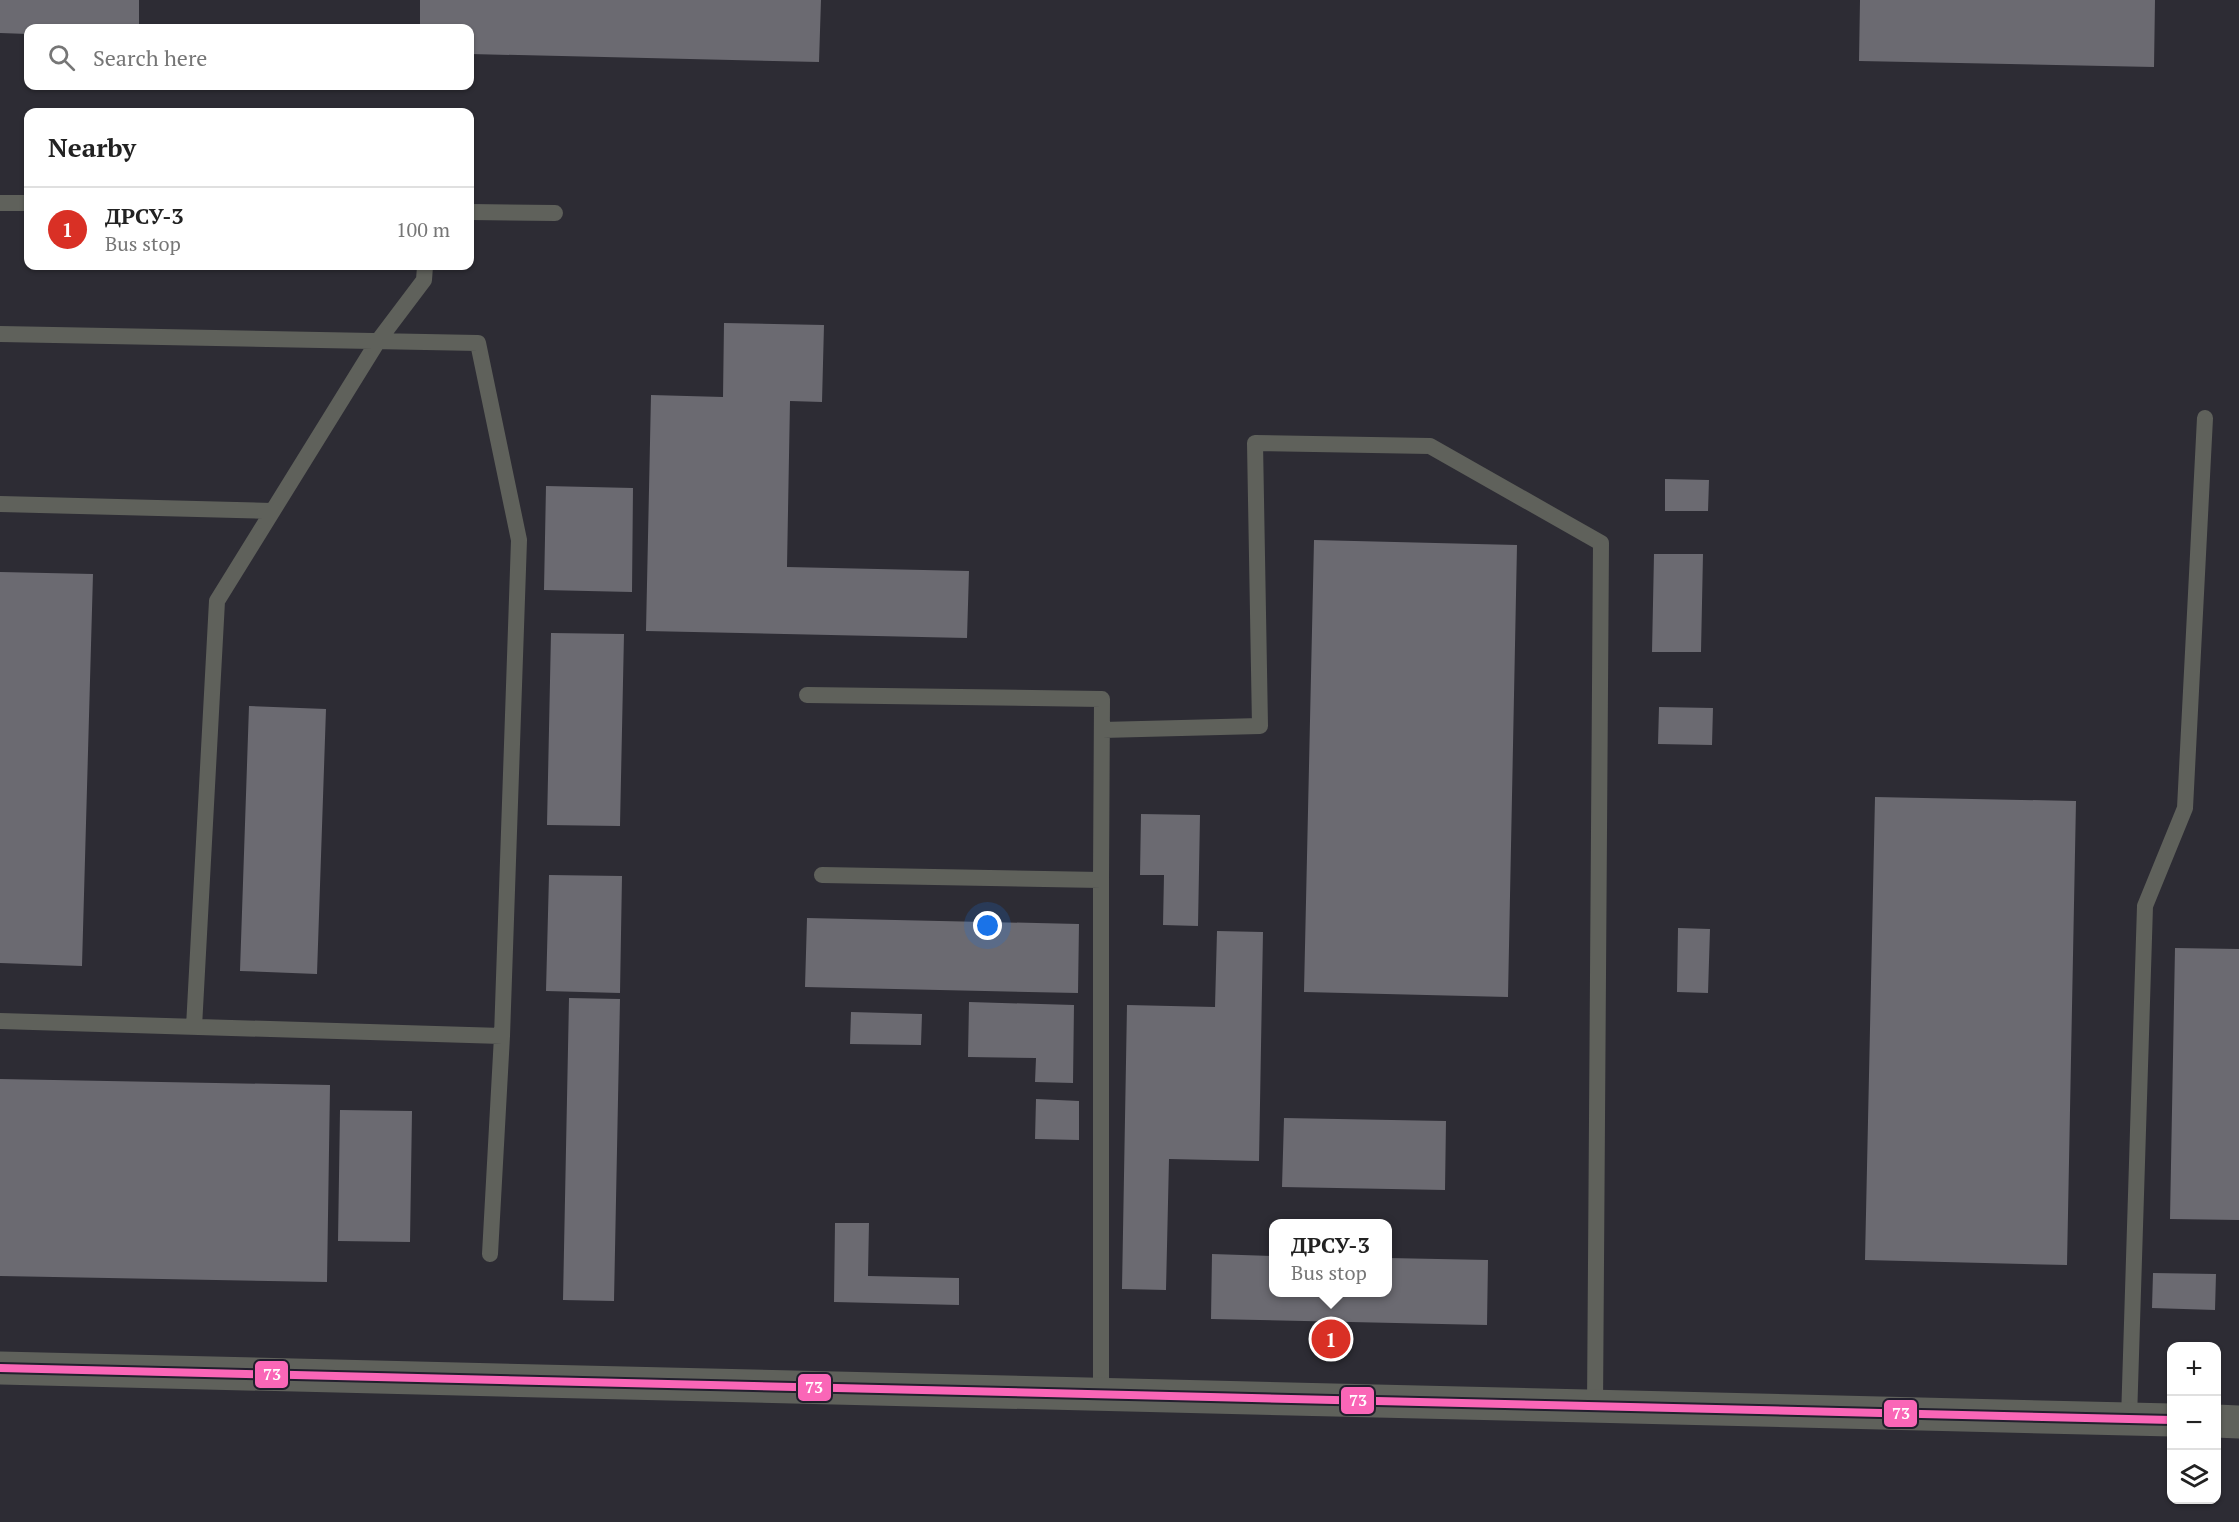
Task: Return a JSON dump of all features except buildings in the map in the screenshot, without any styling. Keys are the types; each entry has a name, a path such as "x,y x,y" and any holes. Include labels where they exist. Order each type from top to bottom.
{"street":[{"path":"0,1368 2167,1420"},
{"path":"2221,1421 2239,1422"}],"lane":[{"path":"0,203 24,203"},
{"path":"474,212 555,213"},
{"path":"194,1027 217,601 378,341 424,280 425,270"},
{"path":"0,334 478,343 519,540 502,1036 490,1254"},
{"path":"2129,1419 2145,906 2185,808 2205,418"},
{"path":"1102,730 1260,726 1255,443 1430,446 1601,543 1595,1407"},
{"path":"0,504 272,511"},
{"path":"807,695 1102,699 1101,1394"},
{"path":"822,875 1101,880"},
{"path":"0,1021 502,1036"}],"transit line":[{"name":"73","path":"0,1368 2167,1420"}],"place":[{"name":"ДРСУ-3","path":"1331,1339"}]}
